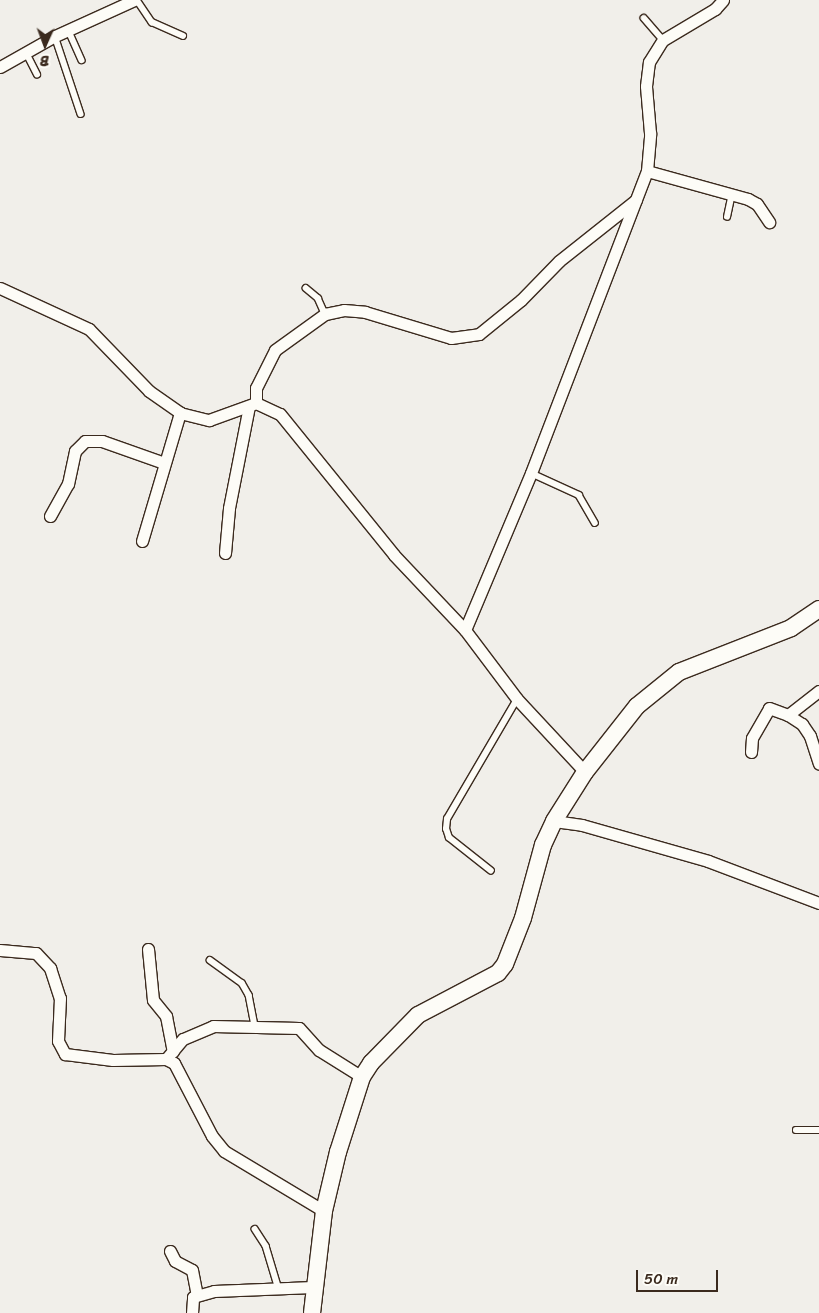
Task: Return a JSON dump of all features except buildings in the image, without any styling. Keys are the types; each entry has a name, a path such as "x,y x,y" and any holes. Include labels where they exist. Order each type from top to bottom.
{"street":[{"path":"0,67 119,3 136,0"},
{"path":"465,630 531,473 638,199 647,170 650,133 646,86 649,62 662,40 715,9 723,0"},
{"path":"647,170 732,194 757,204 769,222"},
{"path":"225,553 229,508 252,404 256,388 275,350 325,314 344,310 365,312 451,338 479,334 521,300 559,261 638,199"},
{"path":"0,288 21,300 89,328 149,390 180,412 209,420 252,404 280,414 394,555 465,630 518,699 585,772"},
{"path":"142,541 180,412"},
{"path":"50,516 68,484 75,451 85,441 102,441 164,463"},
{"path":"312,1313 313,1287 324,1210 338,1152 362,1077 381,1050 418,1015 490,978 505,964 523,918 543,845 554,821 585,772 624,718 679,672 791,628 819,609"},
{"path":"788,715 819,691"},
{"path":"751,752 752,738 769,708 788,715 802,724 810,736 819,764"},
{"path":"554,821 582,825 708,861 819,903"},
{"path":"148,949 153,1000 166,1016 169,1055 180,1072 212,1136 224,1151 324,1210"},
{"path":"0,950 36,953 50,968 60,998 58,1041 65,1054 112,1060 169,1055 182,1039 195,1032 213,1026 255,1025 303,1029 319,1050 362,1077"},
{"path":"170,1251 175,1261 192,1270 197,1295"},
{"path":"192,1313 190,1302 197,1295 235,1288 313,1287"}],"lane":[{"path":"136,0 152,22 182,36"},
{"path":"644,18 662,40"},
{"path":"68,29 82,60"},
{"path":"55,36 81,114"},
{"path":"26,52 37,74"},
{"path":"727,216 732,194"},
{"path":"306,288 318,298 325,314"},
{"path":"531,473 579,495 595,523"},
{"path":"491,871 449,838 446,829 447,819 518,699"},
{"path":"210,960 242,983 250,995 255,1025"},
{"path":"796,1130 819,1130"},
{"path":"255,1229 266,1246 278,1286"}]}
